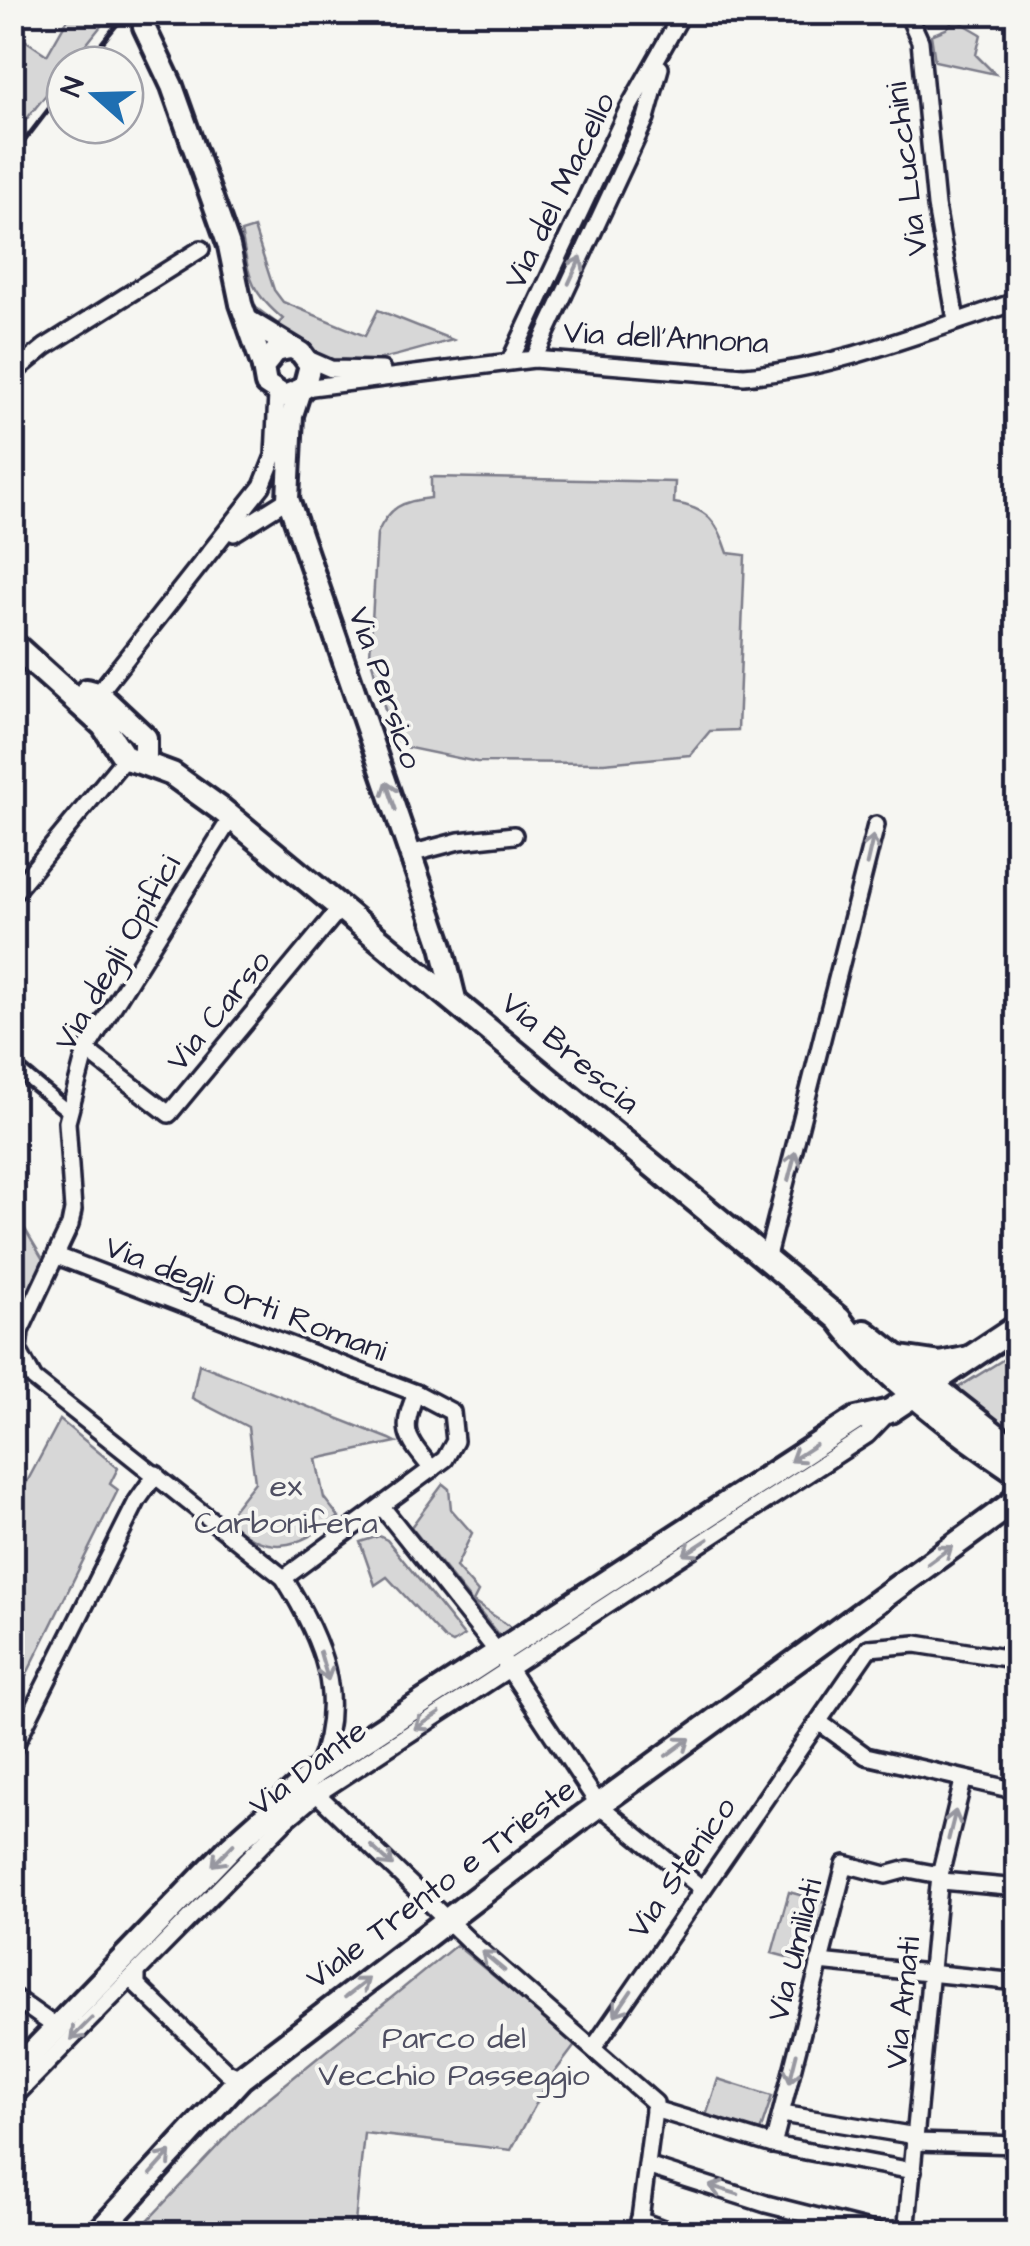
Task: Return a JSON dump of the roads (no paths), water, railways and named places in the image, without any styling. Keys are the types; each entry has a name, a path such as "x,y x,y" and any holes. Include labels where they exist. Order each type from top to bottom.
{"main road":[{"path":"12,643 88,696 113,736 137,754"},
{"name":"Via Brescia","path":"137,754 172,774 231,818 839,1319 856,1342 924,1388"},
{"path":"839,1319 900,1357 924,1388 1018,1474"},
{"name":"Via Dante","path":"22,2076 56,2028 265,1814 504,1661 604,1584 856,1418 890,1411 996,1348 1018,1326"},
{"path":"924,1388 1002,1440 1018,1465"},
{"name":"Viale Trento e Trieste","path":"97,2234 233,2085 599,1805 1010,1504 1018,1493"}],"street":[{"name":"Via del Macello","path":"534,358 646,118 666,50 683,12"},
{"name":"Via Lucchini","path":"907,12 920,41 936,206 956,320"},
{"path":"144,26 196,154 266,384 277,394 302,391 311,374 298,353 250,322"},
{"name":"Via del Macello","path":"510,361 628,110 666,50"},
{"path":"12,374 45,348 201,249"},
{"name":"Via dell'Annona","path":"302,391 420,371 534,358 762,375 808,367 1018,300"},
{"name":"Via dell'Annona","path":"298,353 331,369 420,371"},
{"path":"263,367 270,355 298,353"},
{"name":"Via Persico","path":"302,391 292,414 288,499 445,955 455,999"},
{"path":"88,696 217,542 269,473 277,394"},
{"path":"217,542 288,499"},
{"path":"12,895 137,754"},
{"name":"Via degli Opifici","path":"15,1349 73,1210 69,1112 86,1050 231,818"},
{"path":"766,1260 876,825"},
{"path":"410,854 459,841 514,835"},
{"name":"Via Carso","path":"86,1050 169,1114 340,908"},
{"path":"415,968 427,970 445,955"},
{"path":"12,1065 69,1112"},
{"name":"Via degli Orti Romani","path":"57,1256 416,1393 445,1406 456,1420 452,1449 432,1469 284,1578"},
{"path":"900,1357 940,1363 996,1348"},
{"path":"15,1349 34,1379 284,1578 310,1621 331,1692 333,1717 316,1783 448,1918 655,2103 638,2227 676,2234"},
{"name":"Via degli Orti Romani","path":"416,1393 406,1417 407,1436 432,1469"},
{"name":"Via Dante","path":"504,1661 591,1615 867,1435 890,1411"},
{"path":"12,1751 137,1501 156,1474"},
{"path":"382,1508 504,1661 599,1805 700,1887"},
{"path":"591,1615 604,1584"},
{"path":"852,1619 868,1648"},
{"path":"868,1648 931,1646 1018,1660"},
{"path":"868,1648 819,1722 866,1756 1018,1791"},
{"name":"Via Stenico","path":"594,2047 700,1887 819,1722"},
{"name":"Via Amati","path":"906,2234 941,1878 963,1781"},
{"name":"Via Dante","path":"12,2099 22,2076 119,1990 316,1783"},
{"name":"Via Umiliati","path":"774,2145 845,1864 886,1874 908,1869 941,1878"},
{"path":"941,1878 1018,1888"},
{"path":"166,1942 173,1906"},
{"path":"819,1962 934,1977 1018,1982"},
{"path":"137,1972 137,1984 227,2072 233,2085"},
{"path":"119,1990 134,1995 222,2080 233,2085"},
{"path":"12,1996 56,2028"},
{"path":"12,2083 22,2076"},
{"path":"654,2110 774,2145 913,2171"},
{"path":"782,2114 910,2135 916,2142 1018,2145"},
{"path":"647,2166 885,2234"}],"tunnel":[{"path":"137,12 144,27"}],"railway":[{"path":"100,45 127,12"},
{"path":"12,157 45,114"}],"park label":[{"name":"ex Carbonifera","path":"286,1504"},
{"name":"Parco del Vecchio Passeggio","path":"454,2056"}]}
